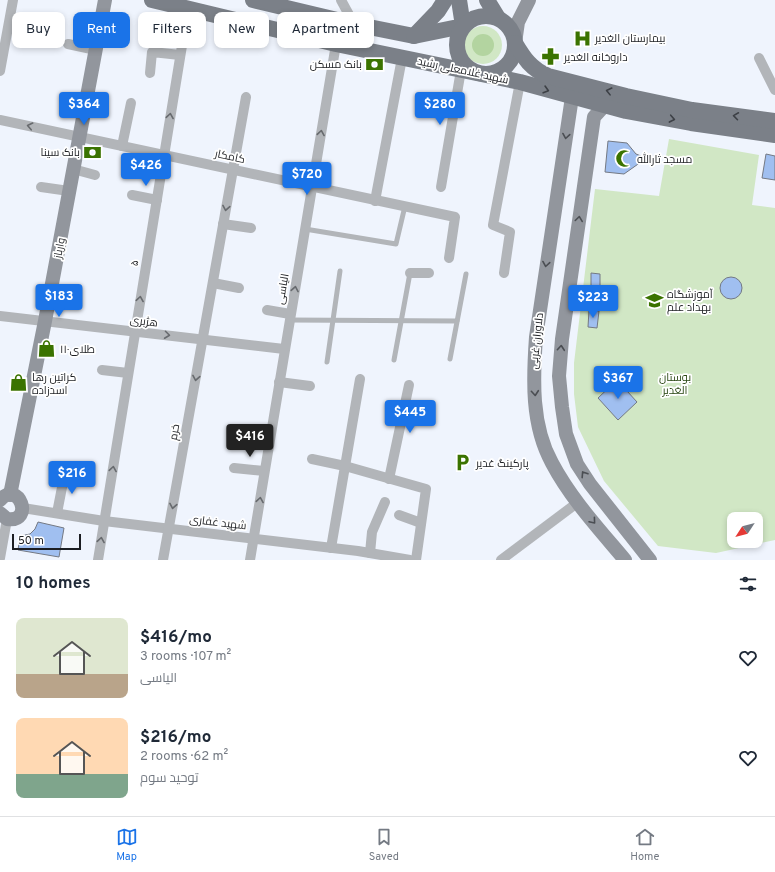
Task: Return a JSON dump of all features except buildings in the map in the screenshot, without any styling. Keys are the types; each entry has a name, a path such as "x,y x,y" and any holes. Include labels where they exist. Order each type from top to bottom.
{"main road":[{"name":"وارباز","path":"5,497 45,321 105,0"},
{"name":"شهید غلامعلی رشید","path":"152,0 277,30"},
{"path":"253,0 304,12"},
{"path":"414,36 438,11 445,0"},
{"path":"458,0 463,26 457,40 458,55 467,68 481,74 490,74 506,67 513,56 518,22 529,0"},
{"path":"487,0 498,18 510,29 515,43 530,66 537,72 626,96 692,110 775,121"},
{"path":"374,28 414,36 463,26 476,17 491,16 498,18"},
{"name":"شهید غلامعلی رشید","path":"355,48 520,82 605,105 691,123 775,135"},
{"name":"دلاوران غربی","path":"572,97 542,292 533,374 540,433 551,462 578,503 625,560"},
{"path":"605,105 594,117 568,293 559,376 562,407 566,434 577,464 590,484 650,560"},
{"path":"3,516 17,517 22,508 20,500 5,497"}],"street":[{"path":"0,71 13,0"},
{"path":"341,0 348,12"},
{"name":"۵","path":"98,560 188,8"},
{"path":"68,44 96,50"},
{"name":"الیاسی","path":"250,560 335,48"},
{"path":"150,73 152,52 180,55"},
{"path":"376,201 402,58"},
{"path":"759,58 775,90"},
{"path":"441,187 461,70"},
{"path":"504,273 510,232 493,225 520,82"},
{"name":"خرم","path":"163,560 246,97"},
{"path":"122,146 131,103"},
{"name":"کامکار","path":"0,120 455,217 448,258"},
{"path":"73,169 94,175"},
{"path":"41,187 69,191"},
{"path":"132,195 157,200"},
{"path":"223,224 251,228"},
{"path":"410,273 429,273"},
{"path":"213,283 239,288"},
{"path":"267,310 290,317"},
{"name":"هژبری","path":"0,316 284,349"},
{"path":"102,370 128,373"},
{"path":"332,548 360,379"},
{"path":"279,382 310,386"},
{"path":"389,478 409,385"},
{"path":"312,459 345,466 426,489 416,560"},
{"path":"234,468 264,471"},
{"path":"57,513 65,472"},
{"path":"370,553 372,532 385,502"},
{"path":"501,560 578,503"},
{"name":"شهید غفاری","path":"22,508 104,521 332,548 357,556 370,553 410,560"},
{"path":"399,515 421,524"},
{"path":"0,558 3,516"}],"lane":[{"path":"305,228 396,244 405,206"},
{"path":"327,362 340,271"},
{"path":"394,360 410,273"},
{"path":"450,359 466,274"},
{"path":"290,317 333,320 457,320"}],"green space":[{"path":"479,26 487,26 497,31 501,38 501,52 497,59 487,64 479,64 469,59 467,56 464,49 464,41 469,31 472,29"},
{"name":"بوستان الغدیر","path":"669,139 759,155 752,205 775,208 775,540 763,543 763,512 727,512 727,548 739,548 716,553 658,546 604,481 578,427 574,394 574,363 595,189 659,196"}],"shaded area":[{"path":"483,34 491,37 494,45 491,53 483,56 475,53 472,45 475,37"}],"place":[{"name":"بیمارستان الغدیر","path":"582,38"},
{"name":"داروخانه الغدیر","path":"551,57"},
{"name":"بانک مسکن","path":"375,64"},
{"name":"بانک سینا","path":"93,152"},
{"name":"مسجد ثارالله","path":"624,159"},
{"name":"آموزشگاه بهداد علم","path":"654,300"},
{"name":"طلای۱۱۰","path":"47,349"},
{"name":"کراتین رها اسدزاده","path":"19,383"},
{"name":"پارکینگ غدیر","path":"463,463"}]}
